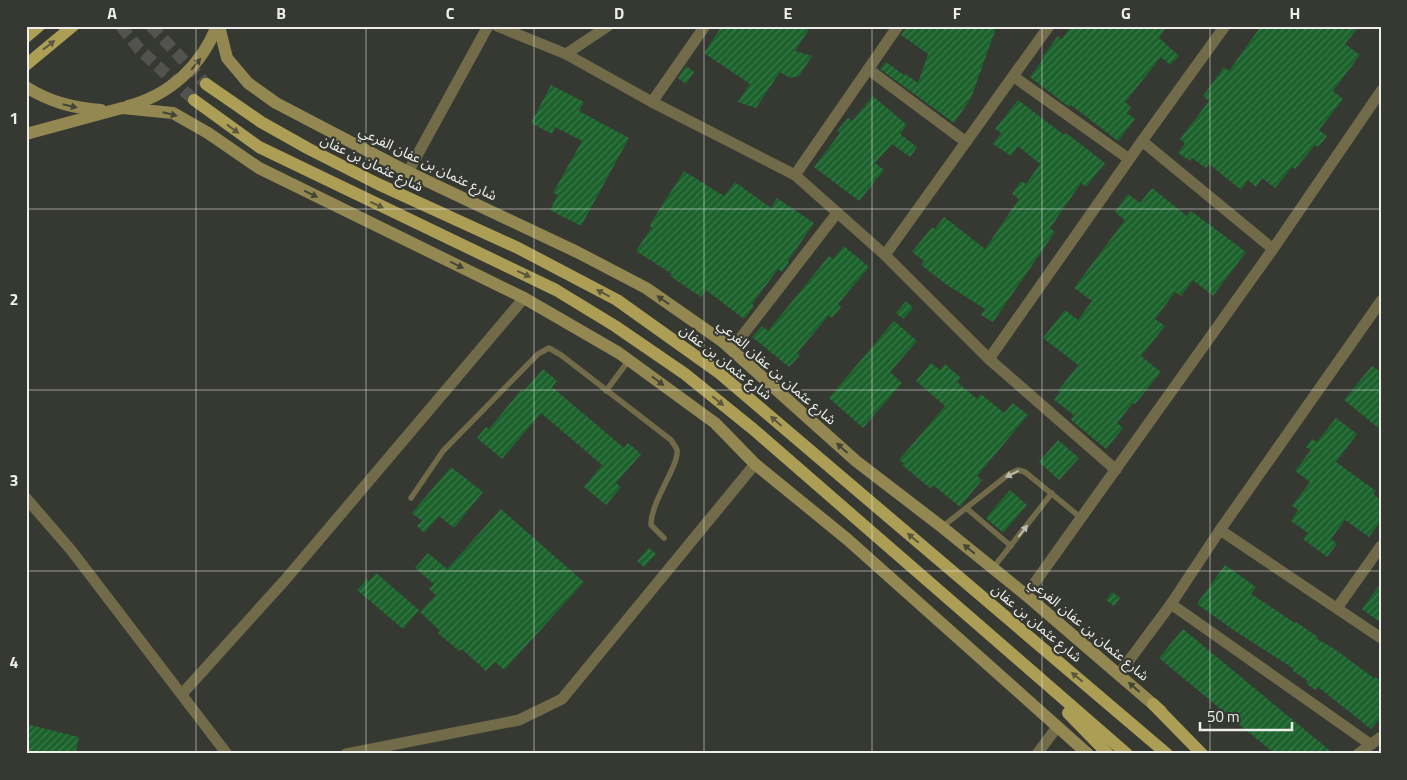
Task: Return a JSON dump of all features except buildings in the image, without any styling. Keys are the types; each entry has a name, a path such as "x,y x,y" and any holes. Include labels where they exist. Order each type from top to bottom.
{"main road":[{"path":"26,37 39,26"},
{"path":"26,65 73,26"},
{"path":"26,134 150,99 176,84 197,63 218,26"},
{"name":"شارع عثمان بن عفان الفرعي","path":"218,26 227,58 248,83 276,102 408,172 577,252 646,288 732,349 856,461 1026,595 1210,754"},
{"name":"شارع عثمان بن عفان","path":"206,84 261,122 309,149 378,184 518,248 617,300 718,372 1167,754"},
{"path":"26,87 62,105 82,109 122,108 173,113 208,133 259,168 524,298 619,353 715,423 755,464 847,539 1088,754"},
{"path":"194,100 259,147 556,290 622,331 685,374 753,429 1127,754"},
{"path":"994,638 1108,754"},
{"path":"1153,704 1202,754"}],"street":[{"path":"408,172 488,26"},
{"path":"497,26 566,54 652,102 795,175 885,255 989,359 1116,470"},
{"path":"566,54 608,26"},
{"path":"652,102 705,26"},
{"path":"795,175 898,26"},
{"path":"885,255 1049,26"},
{"path":"989,359 1129,159 1226,26"},
{"path":"868,69 966,142"},
{"path":"1013,76 1129,159"},
{"path":"1026,595 1080,517 1116,470 1274,249 1381,91"},
{"path":"1142,141 1274,249"},
{"path":"732,349 837,213"},
{"path":"182,694 303,559 524,298"},
{"path":"1119,674 1171,604 1220,530 1381,301"},
{"path":"346,754 519,720 562,699 755,464"},
{"path":"26,498 71,550 227,754"},
{"path":"1220,530 1381,638"},
{"path":"1337,608 1381,546"},
{"path":"1171,604 1370,744"},
{"path":"1037,754 1057,727"},
{"path":"1358,754 1381,737"}],"lane":[{"path":"411,498 443,451 538,354 549,348 561,355 671,440 677,450 674,463 651,514 651,525 664,538"},
{"path":"606,391 629,360"},
{"path":"942,527 1009,474 1018,470 1025,472 1080,517"},
{"path":"993,568 1052,493"},
{"path":"966,508 1011,546"}],"tunnel":[{"path":"121,26 139,49 194,100"},
{"path":"151,26 206,84"}]}
